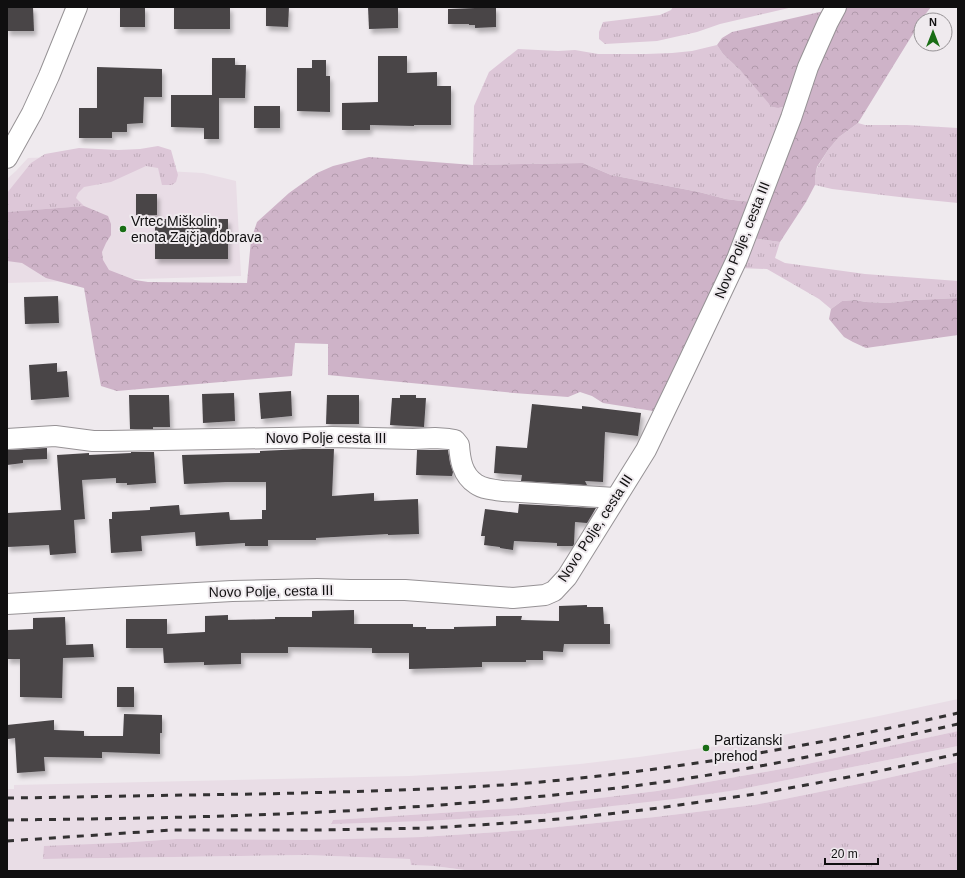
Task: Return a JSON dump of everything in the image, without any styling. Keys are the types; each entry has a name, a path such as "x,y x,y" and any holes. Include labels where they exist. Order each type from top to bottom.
{"street":[{"path":"7,158 35,107 77,7"},
{"name":"Novo Polje, cesta III","path":"7,604 232,591 310,589 405,590 513,598 545,595 554,591 567,576 647,447 737,258 791,118 808,67 836,7"},
{"name":"Novo Polje cesta III","path":"7,439 55,436 93,441 326,437 449,439 454,440 459,445 460,457 468,476 476,484 486,488 503,491 615,498"}],"shaded area":[{"name":"Vrtec Miškolin, enota Zajčja dobrava","path":"160,153 166,171 203,173 236,181 241,276 7,283 7,179 28,158"},
{"path":"958,699 958,731 798,766 657,791 518,808 333,820 331,823 426,821 542,814 737,790 958,746 958,762 874,781 754,805 528,830 422,837 306,840 176,839 118,843 44,859 305,855 410,859 411,865 434,866 472,871 7,871 7,789 14,789 14,785 409,776 499,771 580,764 758,740"}],"green space":[{"path":"673,7 793,7 720,24 697,32 657,41 605,44 599,39 599,32 603,22 660,15 671,10"},
{"path":"846,7 931,7 927,12 913,12 913,34 858,123 839,137 817,167 815,185 806,202 780,242 752,238 814,77"},
{"path":"824,11 784,107 778,108 771,106 740,70 723,54 717,45 722,38 732,32"},
{"path":"717,45 723,54 778,108 784,107 784,118 749,202 726,199 699,192 611,175 583,163 473,165 474,106 489,72 518,49 558,51 575,50 598,54 646,54 692,51"},
{"path":"858,123 865,125 907,125 958,128 958,203 832,189 815,185 817,168 828,150 839,137"},
{"path":"158,146 171,150 178,175 176,182 172,185 162,185 158,168 146,166 111,182 84,187 78,193 76,198 84,206 7,212 7,193 31,163 45,154 79,148 118,150"},
{"path":"369,157 473,165 583,163 611,175 699,192 726,199 749,202 723,268 653,411 603,403 592,396 580,392 568,397 328,375 328,344 295,343 292,376 117,391 101,386 84,288 46,278 22,263 7,261 7,212 84,206 108,216 111,224 111,235 102,252 103,260 109,270 135,280 148,282 247,283 251,240 257,222 289,193 317,173 333,166"},
{"path":"752,238 780,242 775,258 785,263 865,274 958,281 958,298 889,303 855,300 842,301 831,309 819,299 767,269 739,268"},
{"path":"958,298 958,335 866,348 844,337 829,319 831,309 842,301 855,300 889,303"},
{"path":"958,731 958,746 737,790 674,799 542,814 426,821 331,824 333,820 518,808 657,791 798,766"},
{"path":"958,762 958,871 472,871 434,866 411,865 410,859 305,855 43,859 44,846 176,839 306,840 422,837 528,830 655,817 754,805 874,781"}],"building":[{"path":"7,7 33,7 34,31 7,31"},
{"path":"120,7 145,7 145,27 120,27"},
{"path":"174,7 230,7 230,29 174,29"},
{"path":"266,7 289,7 288,27 266,26"},
{"path":"368,7 398,7 398,28 369,29"},
{"path":"496,7 496,27 475,28 475,25 469,24 448,24 448,9"},
{"path":"378,56 407,56 407,73 437,72 437,86 451,86 451,125 370,125 370,130 342,130 342,103 378,102"},
{"path":"212,58 235,58 235,65 246,65 245,98 219,98 219,139 204,139 204,128 171,127 171,95 212,95"},
{"path":"312,60 326,60 326,76 330,76 330,112 297,111 297,68 312,68"},
{"path":"97,67 162,69 162,97 144,97 143,123 127,124 127,132 112,132 112,138 79,138 79,108 97,108"},
{"path":"254,106 280,106 280,128 254,128"},
{"path":"136,194 157,194 157,215 136,215"},
{"path":"155,219 228,219 228,259 155,259"},
{"path":"58,296 59,323 25,324 24,297"},
{"path":"57,363 57,372 67,371 69,397 31,400 29,365"},
{"path":"291,391 292,416 261,419 259,393"},
{"path":"234,393 235,421 203,423 202,394"},
{"path":"129,395 169,395 170,427 130,429"},
{"path":"327,395 359,395 359,424 326,424"},
{"path":"400,395 416,395 416,398 426,398 424,427 390,425 392,398 400,398"},
{"path":"532,404 582,409 582,406 641,413 638,436 605,432 603,482 585,481 587,485 521,481 522,475 494,473 496,446 527,448"},
{"path":"47,448 47,459 23,460 23,463 7,465 7,450"},
{"path":"334,449 332,496 374,493 374,501 418,499 419,534 388,534 316,538 316,540 268,540 268,546 245,546 245,543 196,546 195,532 141,536 142,551 111,553 109,519 112,519 112,512 150,510 150,507 179,505 180,515 229,512 230,520 262,519 262,510 266,510 266,482 184,484 182,455 260,453 260,451"},
{"path":"417,450 448,450 453,472 452,476 416,475"},
{"path":"154,452 156,483 127,485 127,483 116,483 116,478 82,480 85,519 74,520 76,553 50,555 49,545 7,547 7,513 61,510 57,455 89,453 89,455"},
{"path":"519,504 596,508 587,523 575,522 573,546 557,546 557,543 514,541 513,550 484,545 485,536 481,536 485,509 518,513"},
{"path":"587,605 587,607 603,607 604,624 610,624 610,644 564,644 563,652 543,651 543,660 526,660 526,662 482,662 482,667 409,669 409,653 372,653 372,648 288,647 288,653 241,653 241,664 204,665 204,662 164,663 163,648 126,648 126,619 167,619 167,634 205,632 205,616 228,615 228,620 275,619 275,617 312,617 312,611 354,610 354,624 413,624 413,627 426,627 426,629 454,629 454,627 496,626 496,616 522,616 521,620 559,621 559,606"},
{"path":"65,617 66,645 93,644 94,657 63,658 62,698 20,697 20,659 7,659 7,630 33,629 33,618"},
{"path":"117,687 134,687 134,707 117,707"},
{"path":"124,714 162,715 160,754 102,752 102,758 44,757 45,771 17,773 15,738 8,739 7,725 54,720 54,730 84,731 84,736 123,736"}],"railway":[{"path":"7,798 257,794 419,789 517,784 573,779 684,765 794,747 958,713"},
{"path":"7,820 192,817 303,813 454,804 555,795 656,783 732,771 845,749 958,724"},
{"path":"7,841 172,830 430,828 582,817 763,793 870,773 958,754"}],"place":[{"name":"Vrtec Miškolin, enota Zajčja dobrava","path":"123,229"},
{"name":"Partizanski prehod","path":"706,748"}]}
